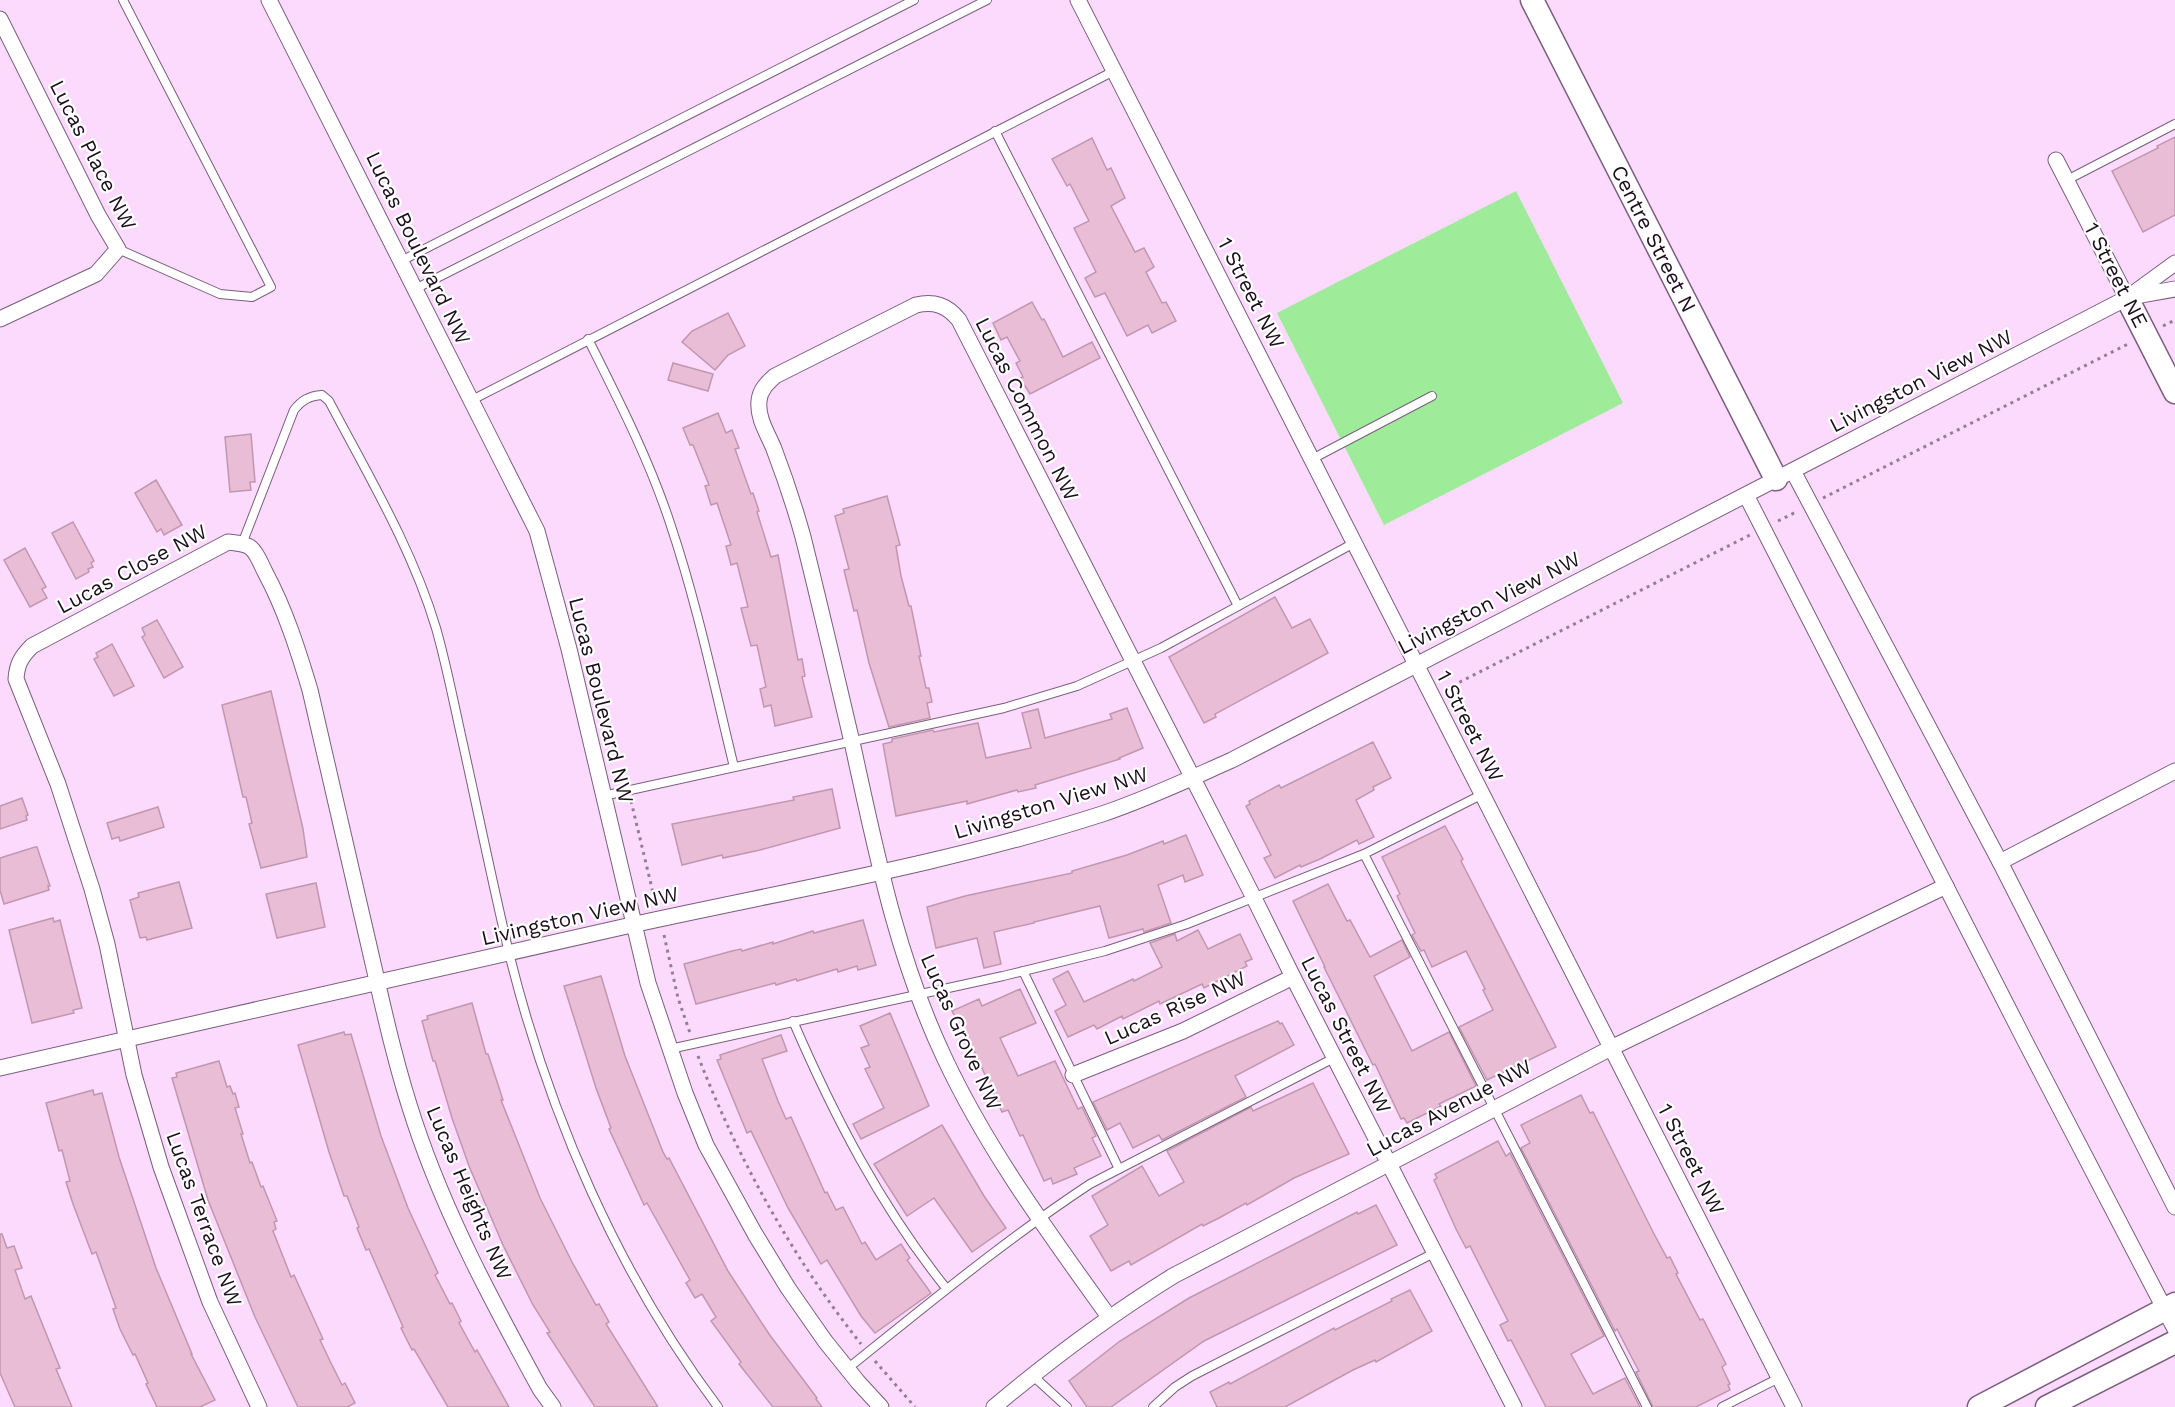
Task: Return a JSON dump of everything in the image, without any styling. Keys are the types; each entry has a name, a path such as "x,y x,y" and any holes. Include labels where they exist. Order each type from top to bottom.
{"street":[{"name":"Lucas Boulevard NW","path":"269,0 537,531 569,649 648,983 702,1134 730,1191 788,1288 825,1341 881,1407"},
{"name":"1 Street NW","path":"1078,0 1355,543 1414,665 1794,1407"},
{"name":"Centre Street N","path":"1532,0 1785,475"},
{"name":"Lucas Place NW","path":"0,19 98,215 118,249 96,274 0,319"},
{"name":"1 Street NE","path":"2056,160 2175,392"},
{"path":"2127,298 2175,263"},
{"path":"2127,298 2175,289"},
{"name":"Livingston View NW","path":"0,1068 634,924 880,872 1049,830 1104,813 1232,760 2127,298"},
{"name":"Lucas Common NW","path":"880,872 852,741 801,530 763,424 759,400 761,390 775,376 916,305 937,304 946,307 959,320 1192,778"},
{"path":"1785,475 2000,862 2175,1207"},
{"path":"1746,495 1946,886 2172,1314 1979,1407"},
{"name":"Lucas Close NW","path":"126,1040 107,944 92,889 58,784 16,679 17,665 32,646 228,542 250,548 258,557 271,582 301,657 378,983"},
{"path":"2000,862 2175,771"},
{"name":"Lucas Street NW","path":"1192,778 1514,1407"},
{"name":"Lucas Grove NW","path":"880,872 897,934 918,994 944,1056 981,1130 1039,1219 1109,1317"},
{"name":"Lucas Avenue NW","path":"994,1407 1109,1317 1173,1275 1611,1048 1946,886"},
{"name":"Lucas Rise NW","path":"1073,1075 1183,1031 1293,977"},
{"name":"Lucas Heights NW","path":"378,983 415,1123 448,1209 475,1269 540,1389 553,1407"},
{"name":"Lucas Terrace NW","path":"126,1040 144,1112 184,1231 210,1302 259,1407"},
{"path":"2047,1407 2175,1342"}],"lane":[{"path":"118,249 220,294 252,297 271,287 123,0"},
{"path":"401,261 914,0"},
{"path":"415,289 987,0"},
{"path":"470,401 1114,71"},
{"path":"2067,180 2175,124"},
{"path":"995,132 1238,606"},
{"path":"588,339 640,446 670,521 696,607 734,767"},
{"path":"242,544 294,410 301,401 322,395 329,401 413,564 436,627 509,953 524,1010 549,1086 586,1180 615,1242 660,1321 718,1407"},
{"path":"1312,459 1432,396"},
{"path":"603,796 1004,708 1044,697 1088,681 1132,661 1355,543"},
{"path":"670,1049 1085,957 1149,937 1364,854 1481,795"},
{"path":"1364,854 1647,1407"},
{"path":"1023,971 1119,1169"},
{"path":"793,1021 817,1077 862,1164 900,1226 946,1288"},
{"path":"847,1369 946,1288 1090,1184 1334,1058"},
{"path":"1152,1407 1192,1376 1434,1253"},
{"path":"1032,1375 1067,1407"},
{"path":"1722,1407 1779,1378"}],"path":[{"path":"629,790 678,998 711,1088 745,1162 766,1201 828,1302 915,1407"}],"green space":[{"path":"1516,191 1623,403 1384,525 1277,313"}],"building":[{"path":"2175,137 2175,215 2143,232 2112,171"},
{"path":"1092,138 1107,170 1111,168 1125,198 1111,206 1135,252 1144,248 1154,267 1146,272 1162,303 1166,302 1176,321 1152,333 1148,325 1127,336 1105,293 1095,297 1085,278 1096,272 1074,228 1089,221 1070,184 1067,186 1052,159"},
{"path":"1032,302 1042,320 1044,319 1063,357 1092,342 1100,358 1030,394 1020,378 1023,377 1016,363 1020,361 1007,337 1001,340 993,323"},
{"path":"728,313 745,346 728,355 715,370 682,342 692,331"},
{"path":"673,363 713,374 708,391 668,380"},
{"path":"718,413 726,433 732,430 739,448 735,449 759,511 757,512 771,557 778,555 798,660 802,659 805,676 802,677 812,717 775,726 771,705 764,707 760,689 766,687 757,645 751,646 741,608 748,607 737,563 731,565 726,546 731,545 717,503 711,505 705,486 709,485 693,445 690,445 683,428"},
{"path":"251,434 255,482 250,482 251,490 230,492 225,437"},
{"path":"156,480 182,525 164,535 161,529 157,532 135,493"},
{"path":"887,496 900,545 896,546 901,576 909,606 911,606 926,688 929,688 932,702 927,703 930,718 889,727 869,663 857,610 854,611 844,570 849,569 835,516 844,513 843,509"},
{"path":"73,522 94,561 91,563 93,567 88,569 89,572 76,579 52,533"},
{"path":"25,548 46,587 42,589 47,598 30,607 4,560"},
{"path":"1275,597 1292,628 1310,619 1328,653 1215,714 1216,717 1204,723 1169,657"},
{"path":"157,620 183,667 164,678 142,637 145,635 142,628"},
{"path":"112,644 134,686 114,696 94,659 98,657 96,653"},
{"path":"271,691 303,829 307,857 261,868 249,824 252,823 246,797 243,797 222,705"},
{"path":"1127,708 1143,748 1120,759 1035,785 1036,788 1018,792 1017,790 967,804 967,801 896,816 883,744 892,742 892,739 978,723 986,758 1031,748 1022,713 1038,709 1045,738 1112,719 1110,714"},
{"path":"1373,742 1391,778 1373,787 1374,790 1356,800 1374,837 1359,844 1357,840 1275,878 1264,858 1271,855 1246,806 1250,804 1249,801 1279,785 1281,788"},
{"path":"832,789 840,828 760,850 723,858 722,855 682,865 672,824 794,800 793,797"},
{"path":"22,798 28,815 27,820 0,829 0,806"},
{"path":"158,807 164,827 120,841 119,837 112,839 107,823"},
{"path":"1445,826 1556,1047 1487,1080 1459,1027 1493,1010 1483,990 1485,989 1466,951 1432,967 1424,950 1421,951 1412,935 1415,933 1397,896 1400,894 1382,857"},
{"path":"1186,835 1203,875 1185,882 1183,875 1158,885 1171,923 1144,932 1143,929 1109,938 1100,906 994,932 1001,964 984,968 977,938 936,948 927,907 965,896 1072,873 1072,871 1127,855 1163,841 1164,844"},
{"path":"37,847 50,886 48,886 49,890 4,904 0,890 0,858"},
{"path":"179,882 192,928 147,940 146,937 140,938 130,900 139,897 138,893"},
{"path":"316,883 325,927 277,938 266,894"},
{"path":"1328,884 1347,921 1350,920 1370,957 1402,940 1410,957 1374,976 1412,1051 1449,1032 1476,1086 1407,1123 1404,1118 1401,1119 1375,1064 1373,1065 1293,901"},
{"path":"53,918 54,922 60,920 82,1008 73,1010 74,1013 32,1023 9,930"},
{"path":"863,920 876,965 858,970 857,966 838,972 837,969 797,981 796,979 776,985 775,983 696,1004 684,964 732,951 741,949 742,951 773,942 773,944 813,931 814,933"},
{"path":"1198,930 1208,949 1240,934 1252,959 1245,962 1247,966 1204,988 1202,984 1160,1004 1159,1001 1123,1019 1122,1016 1097,1029 1094,1025 1068,1037 1055,1011 1066,1005 1053,979 1068,971 1084,1002 1162,967 1150,943 1175,934 1177,941"},
{"path":"601,976 625,1056 663,1152 667,1159 669,1158 728,1271 769,1334 822,1407 773,1407 739,1364 741,1362 711,1321 716,1317 702,1294 695,1298 686,1283 690,1280 647,1203 644,1205 609,1129 611,1128 564,986"},
{"path":"1020,989 1036,1023 1000,1038 1018,1076 1055,1061 1078,1109 1082,1107 1096,1136 1092,1138 1101,1156 1074,1168 1077,1174 1053,1184 1051,1178 1044,1181 1023,1135 1020,1136 1008,1110 1002,1112 966,1033 964,1034 952,1011 979,999 982,1006"},
{"path":"472,1003 486,1054 488,1054 503,1100 501,1100 540,1198 572,1262 596,1305 599,1304 609,1322 606,1324 658,1407 595,1407 547,1333 550,1332 533,1305 503,1245 469,1166 435,1061 433,1061 422,1021 428,1019 427,1016"},
{"path":"890,1013 929,1106 861,1139 853,1124 884,1108 865,1069 870,1067 861,1048 869,1045 860,1026"},
{"path":"1278,1021 1282,1023 1294,1045 1235,1076 1246,1097 1162,1140 1159,1135 1133,1148 1120,1123 1107,1130 1093,1102"},
{"path":"344,1032 345,1035 351,1034 381,1136 408,1208 438,1273 435,1275 450,1304 452,1303 461,1321 459,1323 475,1352 477,1350 509,1407 448,1407 414,1349 412,1350 369,1249 366,1250 329,1152 298,1045"},
{"path":"781,1035 787,1051 762,1059 786,1119 791,1117 825,1193 827,1192 836,1210 843,1207 862,1244 865,1242 876,1260 901,1244 910,1258 907,1260 931,1293 875,1333 861,1316 827,1260 821,1264 788,1208 751,1131 747,1133 717,1060 721,1059 720,1055"},
{"path":"219,1061 227,1087 230,1086 233,1094 235,1093 239,1107 235,1108 243,1134 241,1134 250,1163 252,1162 277,1221 274,1222 276,1229 273,1231 291,1277 294,1275 323,1339 320,1340 330,1361 342,1385 345,1383 355,1403 347,1407 298,1407 255,1317 208,1200 172,1078 177,1077 176,1073"},
{"path":"1313,1083 1349,1154 1294,1178 1247,1205 1246,1203 1203,1226 1202,1224 1131,1265 1129,1261 1111,1271 1090,1236 1108,1225 1092,1196 1142,1166 1159,1196 1184,1182 1167,1151 1251,1107 1253,1111"},
{"path":"93,1090 94,1095 102,1093 119,1157 156,1268 191,1354 215,1400 200,1407 157,1407 135,1354 133,1355 120,1329 113,1309 116,1308 96,1252 92,1254 73,1204 66,1182 70,1181 62,1150 59,1151 46,1103"},
{"path":"1581,1095 1590,1113 1593,1112 1653,1232 1667,1258 1670,1257 1678,1273 1676,1274 1700,1320 1703,1319 1726,1364 1722,1367 1730,1384 1728,1385 1730,1390 1696,1407 1653,1407 1636,1372 1639,1371 1617,1329 1615,1331 1521,1148 1530,1143 1521,1125"},
{"path":"942,1125 1006,1228 972,1252 934,1198 907,1216 874,1164"},
{"path":"1498,1141 1506,1156 1510,1153 1604,1336 1571,1354 1593,1394 1625,1378 1640,1407 1546,1407 1511,1340 1508,1341 1500,1325 1508,1321 1470,1246 1466,1248 1456,1229 1434,1180 1437,1178 1435,1174"},
{"path":"1376,1205 1397,1245 1204,1341 1111,1407 1087,1407 1069,1381 1120,1341 1189,1298 1357,1212 1358,1214"},
{"path":"0,1234 7,1248 14,1246 22,1268 15,1270 25,1299 31,1296 60,1368 56,1369 72,1407 15,1407 0,1373"},
{"path":"1410,1290 1432,1331 1376,1362 1375,1360 1353,1370 1285,1407 1217,1407 1210,1392 1229,1382 1230,1384"}]}
